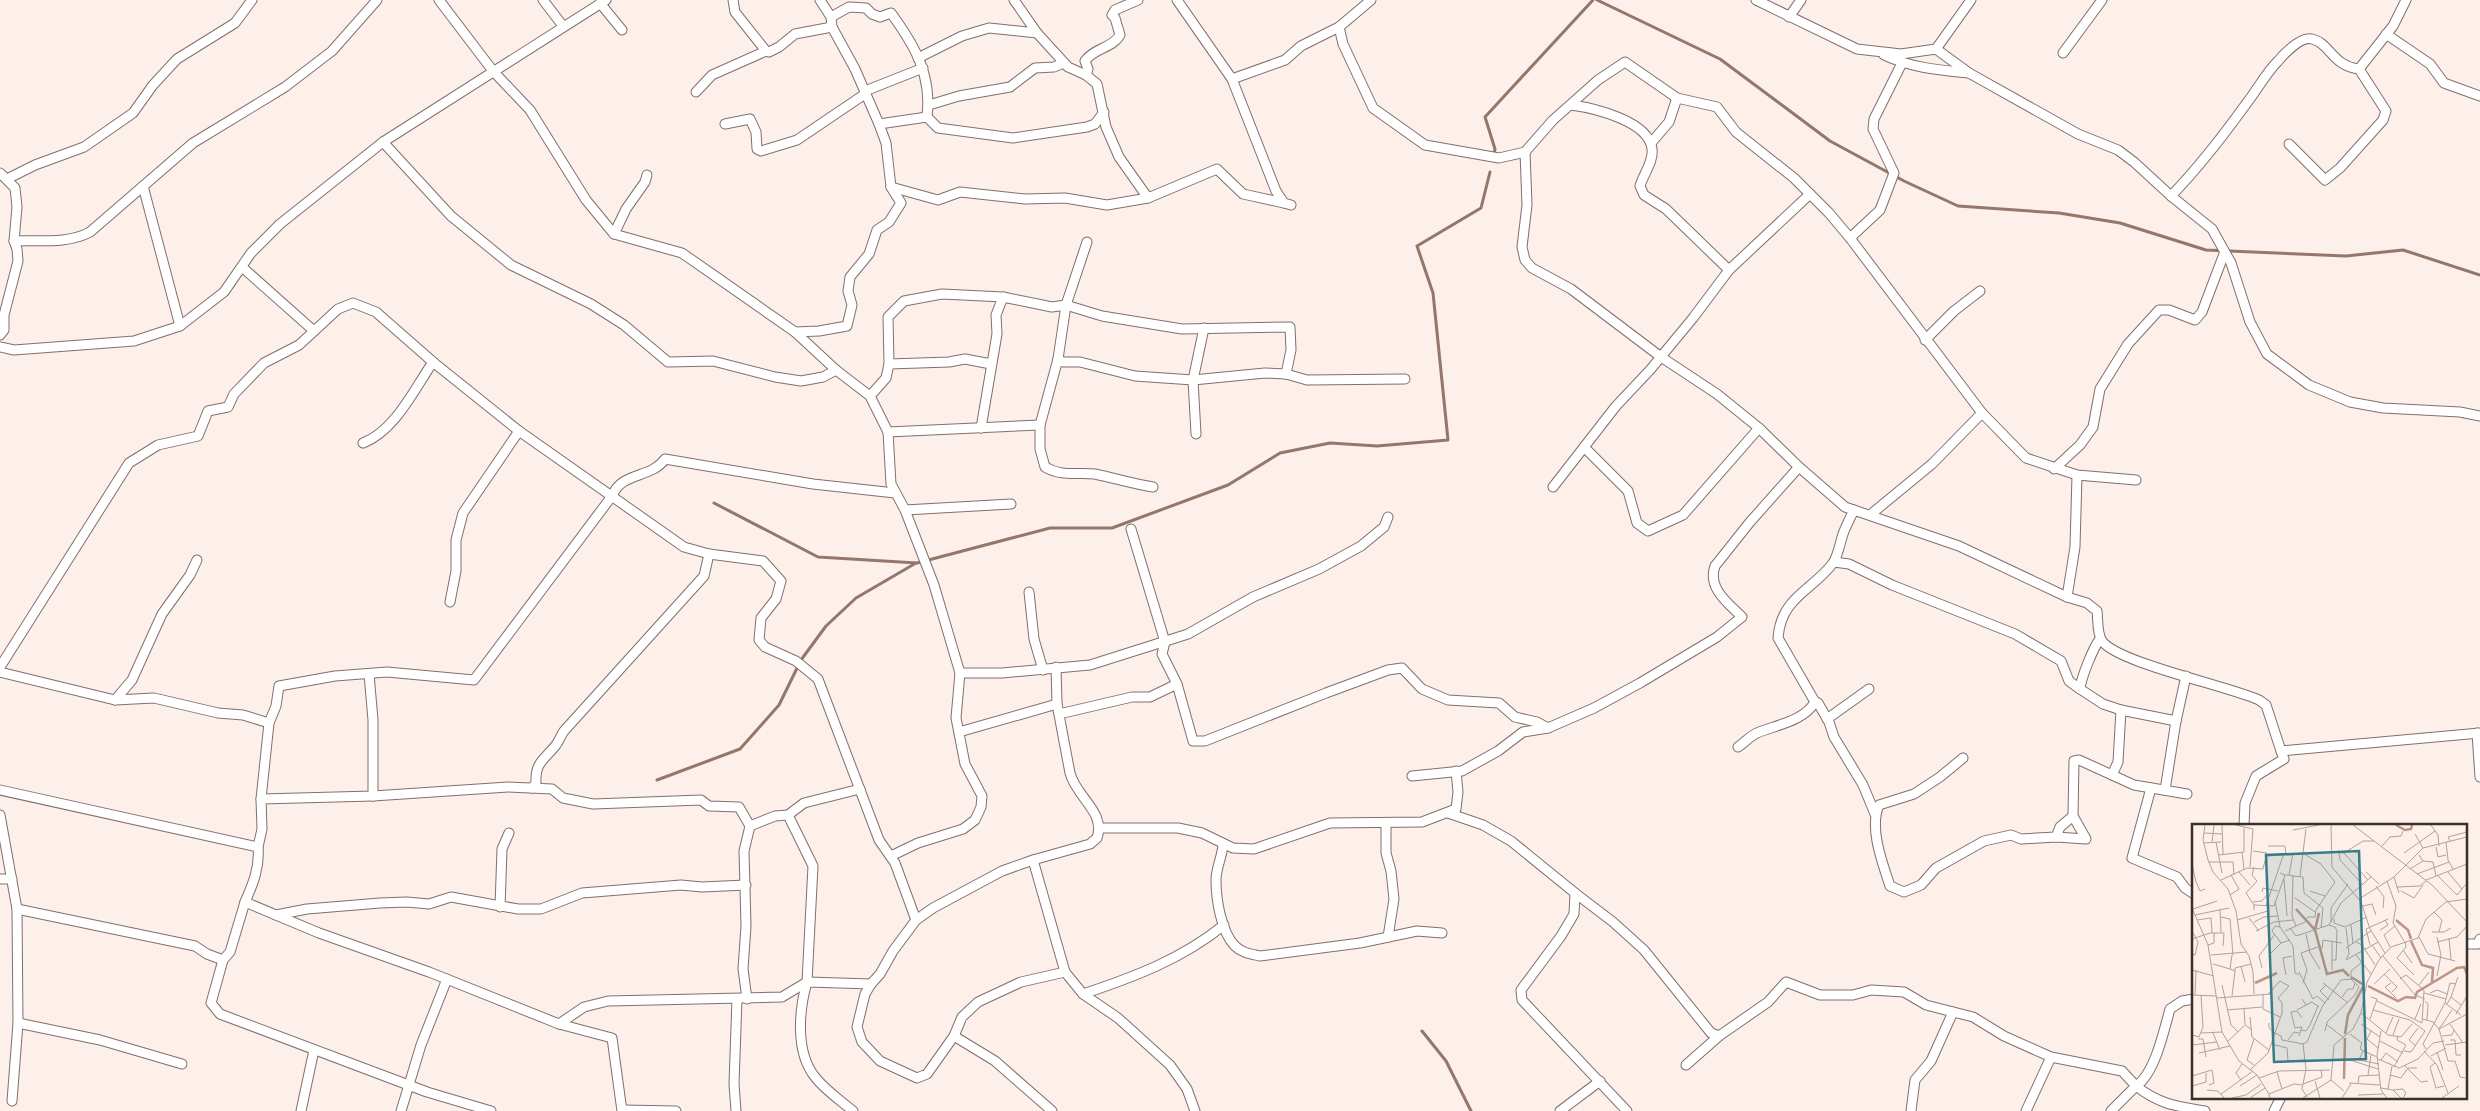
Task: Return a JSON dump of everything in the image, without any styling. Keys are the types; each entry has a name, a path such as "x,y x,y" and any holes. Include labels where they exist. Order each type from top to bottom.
{"street":[{"path":"0,335 4,330 4,315 18,261 14,241 15,188 3,176 84,147 133,113 153,85 177,59 235,23 252,0"},
{"path":"14,241 80,238 90,232 193,142 285,87 332,51 377,0"},
{"path":"439,0 493,71 530,110 586,200 614,234 682,253 795,332 836,370 870,396 888,432 891,484 905,510 939,600 960,673 956,718 965,764 982,796 982,807 975,820 963,829 918,843 891,856"},
{"path":"543,0 563,26"},
{"path":"733,0 735,12 766,51"},
{"path":"795,332 819,332 847,326 852,305 848,291 850,278 869,254 877,230 889,222 901,203 891,188 886,143 880,124 832,27 831,17 820,0"},
{"path":"1014,0 1036,33 1064,63 1086,75 1097,84 1106,127 1119,157 1148,198"},
{"path":"1086,75 1088,69 1085,61 1090,54 1117,41 1120,35 1115,18 1112,15 1116,10 1138,0"},
{"path":"891,188 938,200 960,192 1026,199 1065,198 1107,205 1148,198 1217,169 1243,194 1287,204 1276,190 1232,80 1177,0"},
{"path":"1232,80 1285,60 1300,46 1339,27 1370,0"},
{"path":"1756,0 1857,49 1901,54 1936,49 1969,73 2078,134 2118,150 2212,229 2224,254 2231,263 2250,322 2268,354 2309,385 2350,402 2383,408 2460,412 2480,416"},
{"path":"1790,17 1801,0"},
{"path":"1936,49 1971,0"},
{"path":"2063,53 2102,0"},
{"path":"2359,69 2394,26 2406,0"},
{"path":"0,347 22,349 134,341 180,326 224,292 251,253 280,224 383,142 603,1 622,30"},
{"path":"831,17 849,7 866,8 872,14 880,17 891,12 906,34 926,74 927,117 938,128 1013,138 1087,127 1095,124 1104,112"},
{"path":"696,92 712,75 766,51 769,52 779,47 795,34 832,27"},
{"path":"1339,27 1343,44 1373,108 1425,145 1499,158 1525,152 1553,120 1598,80 1625,62 1677,98 1717,107 1736,132 1794,178 1850,238 1925,340 1982,413 2026,458 2054,469 2077,475 2136,480"},
{"path":"918,58 962,36 989,28 1036,33"},
{"path":"2386,34 2430,64 2444,83 2480,96"},
{"path":"2171,196 2191,175 2229,128 2277,61 2297,44 2304,40 2312,39 2320,43 2337,61 2349,68 2359,69"},
{"path":"1878,52 1902,63 1923,68 1969,73"},
{"path":"928,105 959,96 1010,87 1035,68 1054,67 1064,63"},
{"path":"1850,238 1880,210 1894,173 1873,129 1874,119 1902,63"},
{"path":"725,124 750,119 756,132 756,149 761,151 797,140 865,92 923,68"},
{"path":"2289,144 2325,180 2340,168 2383,120 2386,111 2359,69"},
{"path":"1651,143 1669,122 1677,98"},
{"path":"1571,105 1620,117 1648,137 1651,143 1652,156 1640,186 1644,195 1666,209 1729,270"},
{"path":"880,124 927,117"},
{"path":"383,142 451,216 511,265 590,304 624,325 668,362 713,362 775,377 802,381 823,377 836,370"},
{"path":"1525,152 1527,204 1522,247 1525,260 1532,268 1571,289 1661,357 1717,394 1759,428 1799,467 1845,507 1959,546 2067,597 2087,603 2097,611 2100,639 2108,647 2132,659 2259,700 2266,705 2284,760 2256,776 2245,803 2244,824"},
{"path":"614,234 626,208 645,182 646,175"},
{"path":"143,186 180,326"},
{"path":"1553,488 1616,406 1661,357 1729,270 1810,194"},
{"path":"1088,242 1066,305 1058,359 1040,425 1040,449 1045,467 1053,472 1069,475 1093,474 1153,487"},
{"path":"2054,469 2080,445 2093,427 2100,390 2128,344 2159,310 2169,310 2195,320 2202,312 2224,254"},
{"path":"242,267 314,331"},
{"path":"1925,340 1954,311 1980,291"},
{"path":"870,396 886,378 889,364 888,317 904,301 942,294 1003,297 1052,307 1066,305 1102,316 1182,329 1290,327 1291,350 1286,374"},
{"path":"981,428 996,334 996,315 1003,297"},
{"path":"0,667 129,463 158,445 198,436 208,411 228,407 234,394 264,363 299,345 338,309 353,303 376,312 433,362 519,431 684,547 710,554 764,561 781,580 776,599 761,618 759,640 765,647 796,661 818,679 879,840 891,856 916,920"},
{"path":"1196,434 1193,380 1204,328"},
{"path":"889,364 950,362 965,359 991,364"},
{"path":"1058,359 1063,362 1080,362 1135,376 1193,380 1265,373 1286,374 1307,380 1405,379"},
{"path":"364,443 372,440 393,420 433,362"},
{"path":"1870,515 1932,464 1982,413"},
{"path":"888,432 1040,425"},
{"path":"1584,447 1628,491 1637,523 1648,531 1683,515 1759,428"},
{"path":"450,602 456,571 456,540 463,514 519,431"},
{"path":"491,1111 426,1092 220,1014 211,1003 223,960 230,952 245,902 254,880 262,829 261,799 269,723 276,706 279,686 335,676 387,672 474,680 612,496 616,486 628,477 647,473 661,465 665,459 813,484 895,493"},
{"path":"1412,776 1462,772 1498,751 1523,732 1548,728 1594,708 1640,684 1717,637 1742,617 1723,599 1715,584 1712,574 1715,566 1750,522 1799,467"},
{"path":"2067,597 2075,547 2077,475"},
{"path":"905,510 1011,504"},
{"path":"1854,510 1843,532 1834,562 1798,595 1784,612 1779,626 1778,638 1827,719 1834,737 1863,785 1875,814 1880,854 1890,886 1904,892 1921,885 1936,868 1984,841 2011,835 2021,839 2056,837 2086,840 2073,816 2074,761 2079,760 2134,785 2187,794"},
{"path":"960,673 1043,670 1056,667 1090,665 1188,634 1253,597 1319,569 1361,546 1384,527 1388,517"},
{"path":"1131,529 1165,642 1162,654 1177,684 1193,741 1205,741 1388,670 1402,668 1422,689 1448,700 1499,703 1515,718 1537,722 1548,728"},
{"path":"532,788 536,783 536,772 544,756 556,746 564,731 704,576 710,554"},
{"path":"115,700 132,680 162,614 190,575 197,560"},
{"path":"1834,562 1849,564 1901,589 2014,634 2061,661 2069,681 2103,704 2121,710 2176,721"},
{"path":"1029,592 1034,639 1043,670"},
{"path":"2080,689 2080,682 2088,667 2093,648 2100,639"},
{"path":"1056,667 1057,704 1072,781 1094,812 1100,828 1098,838 1090,844 1033,860 983,881 933,908 916,920 893,950 880,974 865,994 857,1027 862,1042 880,1061 917,1078 927,1074 954,1036 962,1017 978,1002 1021,982 1066,972"},
{"path":"0,672 115,700 154,698 218,713 243,715 269,723"},
{"path":"369,674 373,720 373,796"},
{"path":"2165,790 2176,721 2186,676"},
{"path":"1059,714 1132,697 1150,696 1177,684"},
{"path":"1827,719 1869,688"},
{"path":"1738,748 1756,734 1781,726 1810,710 1815,702"},
{"path":"959,732 1057,704"},
{"path":"2112,775 2118,762 2121,710"},
{"path":"2281,751 2478,733 2480,777"},
{"path":"1875,814 1879,805 1914,794 1940,777 1963,758"},
{"path":"1100,828 1178,828 1202,834 1233,848 1254,849 1330,823 1422,822 1448,813 1456,808 1458,792 1456,771"},
{"path":"261,799 373,796 508,787 552,789 563,798 593,804 701,800 709,806 739,807 750,826 744,851 746,885 743,969 747,999"},
{"path":"2151,788 2132,858 2177,877 2185,888 2192,893"},
{"path":"750,826 775,816 788,815 804,803 860,789"},
{"path":"0,790 258,846"},
{"path":"1448,813 1483,824 1511,841 1613,922 1644,950 1711,1033 1719,1036"},
{"path":"0,815 18,909 18,1023 12,1101"},
{"path":"788,815 813,866 807,982 802,1000 801,1026 804,1052 814,1076 852,1111"},
{"path":"2056,837 2060,827 2073,816"},
{"path":"1386,823 1386,853 1391,871 1394,900 1388,936"},
{"path":"500,907 502,849 509,833"},
{"path":"1223,845 1216,878 1217,904 1224,925 1235,946 1246,953 1260,956 1360,943 1417,931 1442,933"},
{"path":"1033,860 1066,972 1083,994 1118,1018 1170,1065 1187,1089 1195,1111"},
{"path":"0,879 12,879"},
{"path":"276,915 307,909 380,903 407,902 429,904 451,897 500,907 541,909 582,893 647,887 746,885"},
{"path":"1575,893 1574,914 1561,936 1521,990 1522,1000 1627,1111"},
{"path":"245,902 559,1024 612,1038 622,1110 676,1111"},
{"path":"18,909 195,946 207,954 223,960"},
{"path":"1083,994 1158,967 1201,944 1224,925"},
{"path":"2468,944 2478,944 2480,939"},
{"path":"401,1111 408,1084 447,979"},
{"path":"559,1024 584,1007 608,1001 782,997 807,982 871,984"},
{"path":"1686,1065 1719,1036 1768,1002 1786,982 1820,994 1853,995 1871,990 1904,992 1926,1005 1973,1017 2004,1036 2051,1057 2122,1072 2153,1099 2170,1106 2204,1111"},
{"path":"736,999 734,1084 736,1111"},
{"path":"2111,1111 2136,1086 2143,1082 2158,1051 2170,1009 2182,1001 2192,999"},
{"path":"1911,1111 1915,1080 1931,1061 1953,1012"},
{"path":"18,1023 100,1040 182,1064"},
{"path":"954,1036 995,1061 1052,1111"},
{"path":"301,1111 314,1050"},
{"path":"2026,1111 2051,1057"},
{"path":"1560,1111 1600,1081"},
{"path":"2274,1111 2280,1098"}],"waterway":[{"path":"1494,154 1495,149 1485,117 1593,0"},
{"path":"1597,0 1720,59 1830,141 1904,181 1958,206 2059,213 2120,223 2206,250 2346,256 2403,250 2480,275"},
{"path":"714,503 818,557 917,563 1050,528 1112,528 1228,485 1280,453 1330,443 1377,446 1448,440 1433,293 1417,246 1481,208 1490,172"},
{"path":"657,780 740,749 779,705 801,660 826,626 856,598 916,563"},
{"path":"1422,1031 1446,1061 1471,1111"}]}
